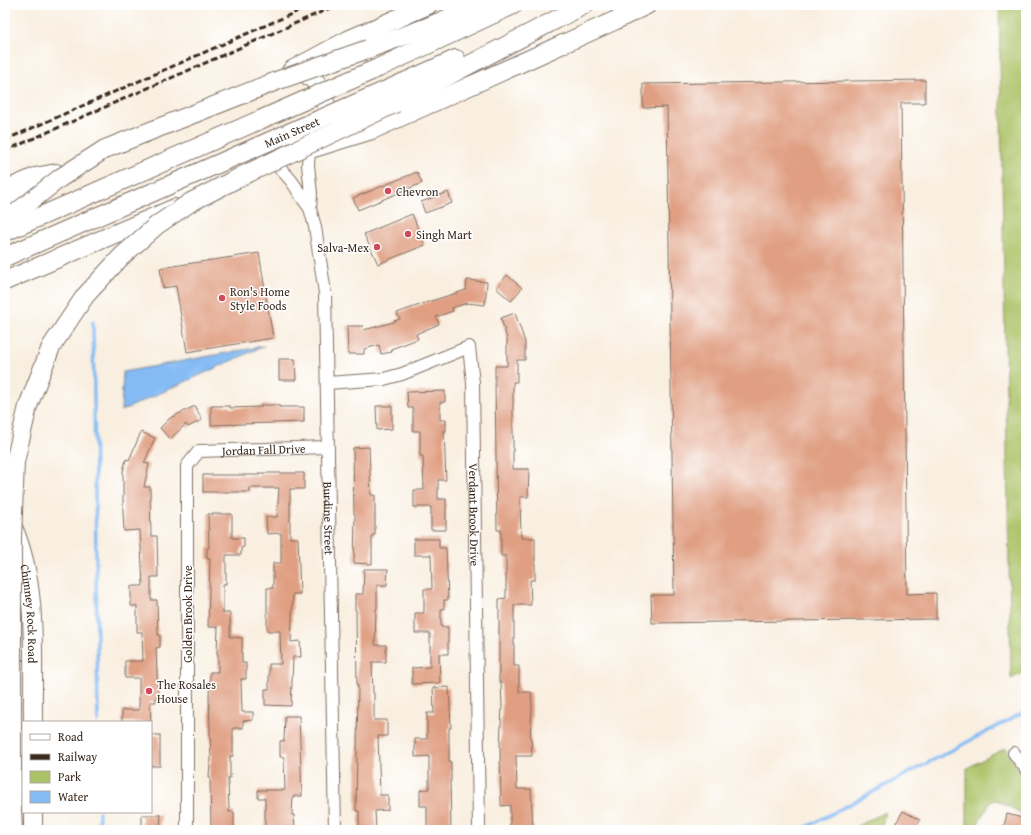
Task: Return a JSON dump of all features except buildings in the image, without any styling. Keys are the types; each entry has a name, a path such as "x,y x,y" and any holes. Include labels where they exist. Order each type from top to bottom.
{"highway":[{"path":"5,200 13,191 74,169 255,88 348,40 428,5"},
{"path":"5,224 17,212 60,178 105,149 279,80 426,28 479,5"},
{"name":"Main Street","path":"5,232 378,68 513,5"},
{"name":"Main Street","path":"5,257 392,96 579,5"},
{"path":"13,830 12,539 15,462 28,406 51,347 85,296 121,256 157,225 191,202 392,96 584,5"},
{"path":"5,282 275,164 312,149 372,130 647,5"},
{"path":"283,74 296,72 305,73 316,82 332,118 332,129 328,139 312,149"},
{"path":"13,191 10,224 12,237 18,247 35,258 48,262"},
{"name":"Chimney Rock Road","path":"5,510 19,542 28,580 32,619 32,721"},
{"path":"33,813 33,830"}],"street":[{"name":"Burdine Street","path":"312,149 308,165 311,194 310,208 315,227 325,293 335,830"},
{"name":"Burdine Street","path":"275,164 286,174 295,186 301,198 310,208"},
{"name":"Verdant Brook Drive","path":"327,382 384,380 469,347 473,383 479,830"},
{"name":"Jordan Fall Drive","path":"199,451 328,447"},
{"name":"Golden Brook Drive","path":"187,830 186,466 199,451"},
{"path":"1014,752 1026,769"}],"green space":[{"path":"999,5 1026,5 1026,671 1011,679"},
{"path":"1005,748 1026,782 1026,816 997,800 991,801 974,830 967,830 967,768"},
{"path":"885,812 881,830 849,830"}],"water":[{"path":"264,346 121,411 123,372"}],"waterway":[{"path":"93,322 98,721"},
{"path":"801,830 1026,711"},
{"path":"99,813 99,830"}],"railway":[{"path":"5,140 312,5"},
{"path":"5,151 337,5"}],"place":[{"name":"Chevron","path":"388,191"},
{"name":"Singh Mart","path":"408,234"},
{"name":"Salva-Mex","path":"377,247"},
{"name":"Ron's Home Style Foods","path":"222,298"},
{"name":"The Rosales House","path":"149,691"}]}
